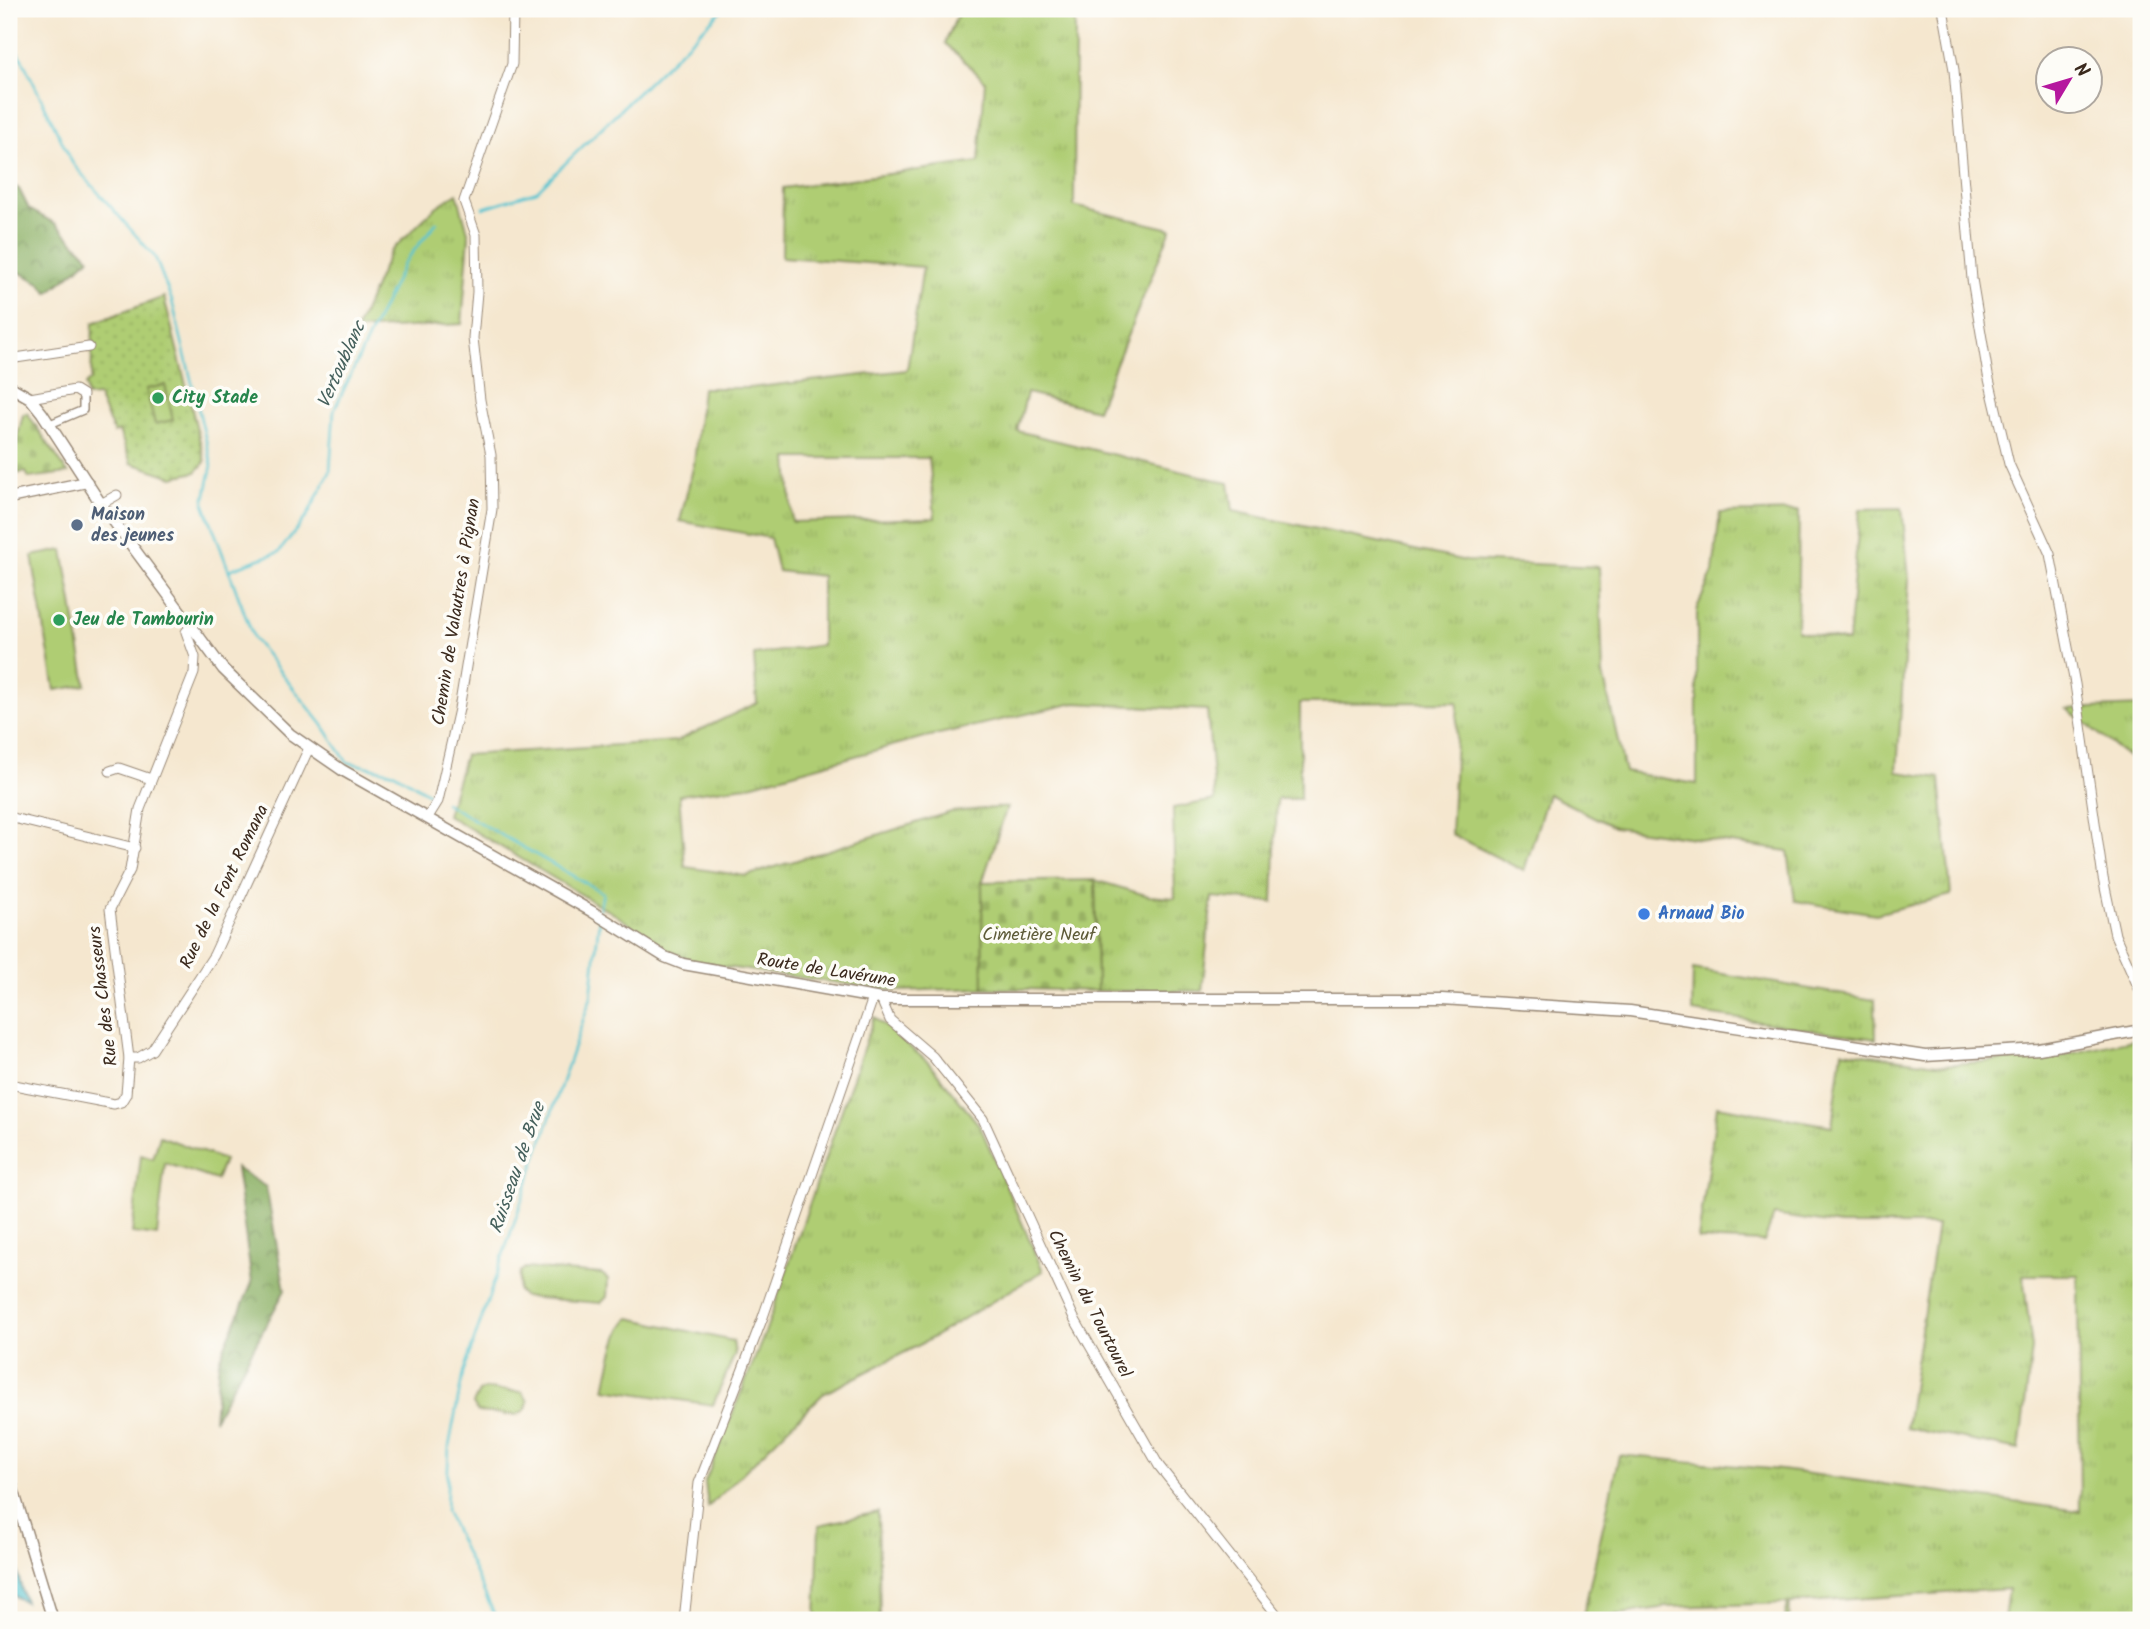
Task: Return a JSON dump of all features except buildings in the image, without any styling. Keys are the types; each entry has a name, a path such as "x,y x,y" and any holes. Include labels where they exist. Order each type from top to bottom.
{"street":[{"name":"Chemin de Valautres à Pignan","path":"428,817 438,801 459,709 492,509 491,455 480,400 473,338 477,292 476,235 464,201 512,64 513,9"},
{"path":"1943,9 1954,70 1972,279 1988,375 2008,464 2050,554 2076,684 2113,924 2141,993"},
{"path":"9,359 89,347"},
{"path":"9,386 30,398 75,390 83,395 83,410 50,424"},
{"name":"Route de Lavérune","path":"30,398 50,424 101,504 223,668 262,709 309,748 342,769 683,964 877,999 1442,999 1630,1011 1925,1056 2039,1049 2141,1030"},
{"path":"9,498 87,482"},
{"path":"101,504 117,495"},
{"name":"Rue des Chasseurs","path":"9,1084 114,1104 121,1102 126,1094 129,1058 110,909 130,870 140,808 194,673 195,657 187,632 192,625"},
{"name":"Rue de la Font Romana","path":"129,1058 138,1058 152,1050 214,955 309,748"},
{"path":"110,771 119,768 151,779"},
{"path":"9,817 135,848"},
{"path":"684,1620 699,1483 768,1304 877,999"},
{"name":"Chemin du Tourtourel","path":"877,999 890,1020 933,1057 983,1119 1074,1318 1159,1466 1281,1620"},
{"path":"9,1476 53,1620"}],"green space":[{"path":"960,9 1075,9 1074,206 1171,229 1097,410 1027,393 1017,431 1229,483 1233,511 1466,561 1599,567 1603,674 1625,772 1697,784 1697,608 1713,572 1720,513 1799,511 1797,631 1848,642 1860,509 1902,508 1909,579 1897,772 1940,778 1951,895 1876,914 1795,901 1788,851 1614,827 1548,794 1524,871 1451,834 1458,702 1300,703 1300,799 1277,799 1273,902 1212,897 1202,991 1097,991 1095,880 1149,896 1175,898 1173,808 1215,800 1207,710 1075,703 917,739 746,786 679,795 685,867 746,876 951,812 1007,807 982,883 983,988 897,991 697,963 669,951 616,915 447,815 465,755 677,741 757,703 754,655 822,645 822,576 778,571 770,538 680,521 694,464 702,388 749,388 907,370 923,267 782,257 783,188 979,162 985,81 945,43","holes":["788,458 929,458 935,518 792,522"]},
{"path":"9,183 19,189 29,209 56,224 90,258 48,293 40,283 9,267"},
{"path":"457,193 469,236 462,324 356,330 390,252 436,207"},
{"path":"164,297 205,462 196,472 173,477 131,463 119,431 114,433 98,396 87,397 85,384 91,380 93,323"},
{"name":"City Stade","path":"165,385 173,420 155,424 146,389"},
{"path":"27,413 68,473 29,478 26,472 9,475 23,414"},
{"name":"Jeu de Tambourin","path":"63,550 86,685 55,690 32,556"},
{"path":"2141,706 2141,767 2067,709"},
{"name":"Cimetière Neuf","path":"1095,880 1097,991 983,988 982,882"},
{"path":"1693,969 1875,1000 1876,1039 1692,1012"},
{"path":"874,1017 929,1063 980,1126 1043,1271 925,1342 823,1394 708,1507 705,1482 765,1333"},
{"path":"2141,1038 2141,1620 2004,1620 2008,1589 1790,1603 1789,1620 1785,1620 1788,1603 1667,1607 1582,1620 1619,1455 1781,1470 2080,1511 2078,1275 2023,1275 2032,1349 2019,1450 1906,1428 1937,1225 1841,1225 1774,1215 1764,1242 1698,1239 1717,1106 1832,1126 1842,1051 1944,1065 2065,1055"},
{"path":"160,1136 224,1160 216,1180 165,1163 157,1236 132,1233 141,1155 153,1159"},
{"path":"236,1168 266,1187 285,1290 214,1420 219,1360 252,1283"},
{"path":"525,1268 602,1274 608,1279 607,1297 601,1303 524,1297 518,1291 520,1272"},
{"path":"630,1318 733,1341 735,1354 713,1405 605,1389 617,1340"},
{"path":"485,1389 522,1392 528,1401 526,1409 517,1415 478,1412 473,1404 479,1392"},
{"path":"878,1512 880,1620 816,1620 819,1525"}],"water":[{"path":"9,1540 25,1602 9,1593"}],"waterway":[{"name":"Vertoublanc","path":"483,208 537,191 723,9"},
{"name":"Ruisseau de Brue","path":"9,40 23,61 73,164 155,257 172,301 212,465 204,503 254,639 322,724 347,762 395,773 432,796"},
{"name":"Vertoublanc","path":"229,570 279,552 307,516 330,472 334,410 404,263 437,222"},
{"name":"Ruisseau de Brue","path":"445,803 603,893 599,910"},
{"name":"Ruisseau de Brue","path":"497,1620 446,1511 449,1447 463,1373 591,997 599,920"}],"place":[{"name":"City Stade","path":"158,398"},
{"name":"Maison des jeunes","path":"77,525"},
{"name":"Jeu de Tambourin","path":"59,620"},
{"name":"Arnaud Bio","path":"1644,914"}]}
